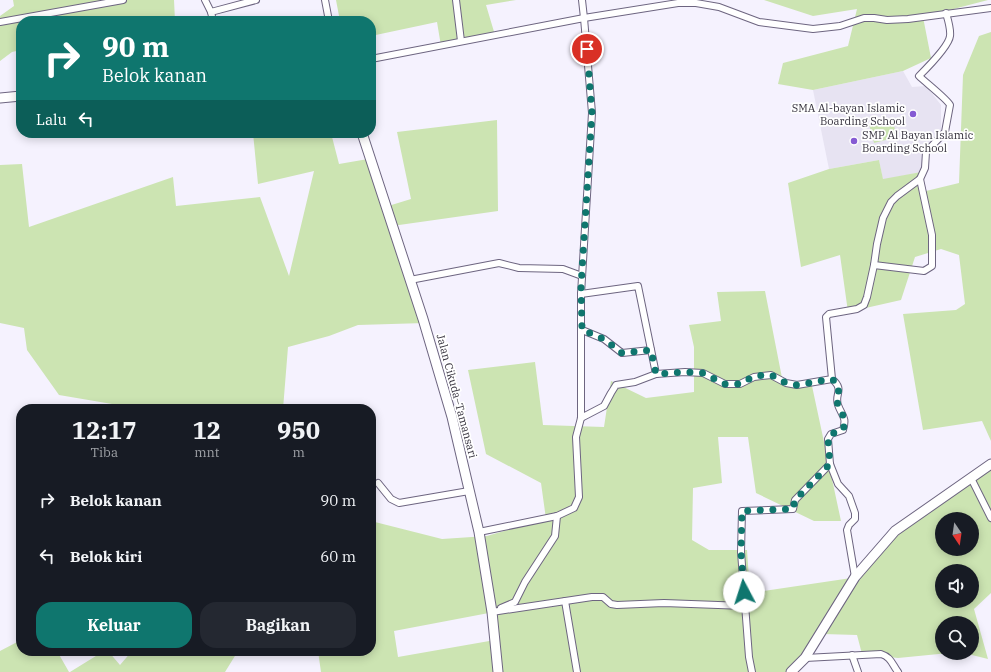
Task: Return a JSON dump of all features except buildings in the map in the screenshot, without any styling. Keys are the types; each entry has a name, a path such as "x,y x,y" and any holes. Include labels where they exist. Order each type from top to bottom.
{"street":[{"path":"34,16 123,0"},
{"path":"205,0 212,16"},
{"path":"211,12 256,0"},
{"path":"325,0 328,16"},
{"path":"456,0 461,41"},
{"path":"479,532 557,516 574,508 579,497 576,437 581,418 581,294 592,113 582,0"},
{"path":"718,0 719,7"},
{"path":"376,58 584,18 678,3 696,3 719,7 759,22 812,29 840,26 864,18 887,20 991,8"},
{"path":"855,577 847,530 849,525 855,519 855,513 849,496 838,484 830,464 828,439 831,434 843,430 844,415 838,406 837,401 839,389 837,384 832,379 826,317 829,314 862,307 867,298 882,218 891,202 920,179 925,168 926,152 944,132 950,105 948,101 932,89 919,76 934,61 950,39 951,34 946,14"},
{"path":"0,22 16,19"},
{"path":"0,98 16,96"},
{"name":"Jalan Cikuda–Tamansari","path":"364,138 410,280 452,417 479,532 492,612 498,672"},
{"path":"874,265 924,271 932,266 932,235 920,179"},
{"path":"410,280 500,263 519,268 563,269 582,276"},
{"path":"581,294 638,286 656,374"},
{"path":"582,330 604,339 622,353 651,350"},
{"path":"581,418 604,406 616,385 635,382 656,374 685,372 703,373 725,384 740,384 754,376 771,375 786,383 797,385 832,379"},
{"path":"752,672 749,657 741,552 742,511 793,509 795,500 830,464"},
{"path":"794,671 805,658 855,577 882,544 895,531 991,464"},
{"path":"971,478 991,518"},
{"path":"378,483 391,499 399,503 469,492"},
{"path":"492,612 515,602 525,582 555,536 557,516"},
{"path":"492,612 592,597 604,597 611,604 617,605 664,603 746,606"},
{"path":"565,601 577,672"},
{"path":"805,658 881,654 887,656 892,661 895,671"},
{"path":"852,655 858,672"}],"shaded area":[{"path":"903,71 912,87 926,86 941,105 941,133 924,146 921,172 883,180 879,160 829,169 813,90"}],"green space":[{"path":"13,0 174,0 175,16 16,16 16,51 12,52 0,61 0,16 14,6"},
{"path":"336,0 516,0 486,5 495,35 441,46 437,22 376,35 376,16 339,16"},
{"path":"764,0 988,0 923,17 931,58 903,71 813,90 778,84 783,63 848,46 857,9 813,16"},
{"path":"991,32 991,441 982,421 923,430 903,314 956,310 965,304 959,255 941,249 915,257 901,300 848,312 840,255 801,267 788,183 829,169 879,160 883,179 921,172 926,191 959,183 963,75 979,36"},
{"path":"892,118 897,137 874,143 869,124"},
{"path":"497,120 498,211 392,226 425,323 358,325 329,336 288,347 283,404 112,404 59,395 27,350 24,328 0,323 0,165 22,164 29,227 173,177 176,206 260,197 289,276 314,171 258,184 253,138 332,138 339,164 368,159 385,207 411,199 397,132"},
{"path":"765,291 783,383 812,386 841,521 814,521 756,493 748,437 718,437 722,483 693,488 692,540 709,550 747,550 750,593 858,577 898,528 991,463 991,593 979,604 979,564 935,564 935,608 975,608 976,616 935,616 935,654 898,658 862,654 857,635 823,634 793,672 321,672 319,656 376,656 376,522 442,539 487,536 546,519 541,483 486,454 468,370 535,362 543,425 604,427 611,381 646,398 694,392 694,347 689,325 721,321 717,292","holes":["494,612 495,640 398,657 394,631"]},
{"path":"979,627 988,659 979,657"},
{"path":"16,643 16,656 60,656 69,672 0,672 0,651"},
{"path":"96,656 112,656 120,665 128,656 235,656 225,672 70,672"}],"place":[{"name":"SMA Al-bayan Islamic Boarding School","path":"913,114"},
{"name":"SMP Al Bayan Islamic Boarding School","path":"854,141"}],"route":[{"path":"587,49 592,113 581,286 582,330 604,339 622,353 651,350 656,374 685,372 703,373 725,384 740,384 754,376 771,375 786,383 797,385 832,379 837,384 839,389 837,401 838,406 844,415 844,424 843,430 831,434 828,439 830,464 795,500 793,509 742,511 741,552 744,592"}]}
